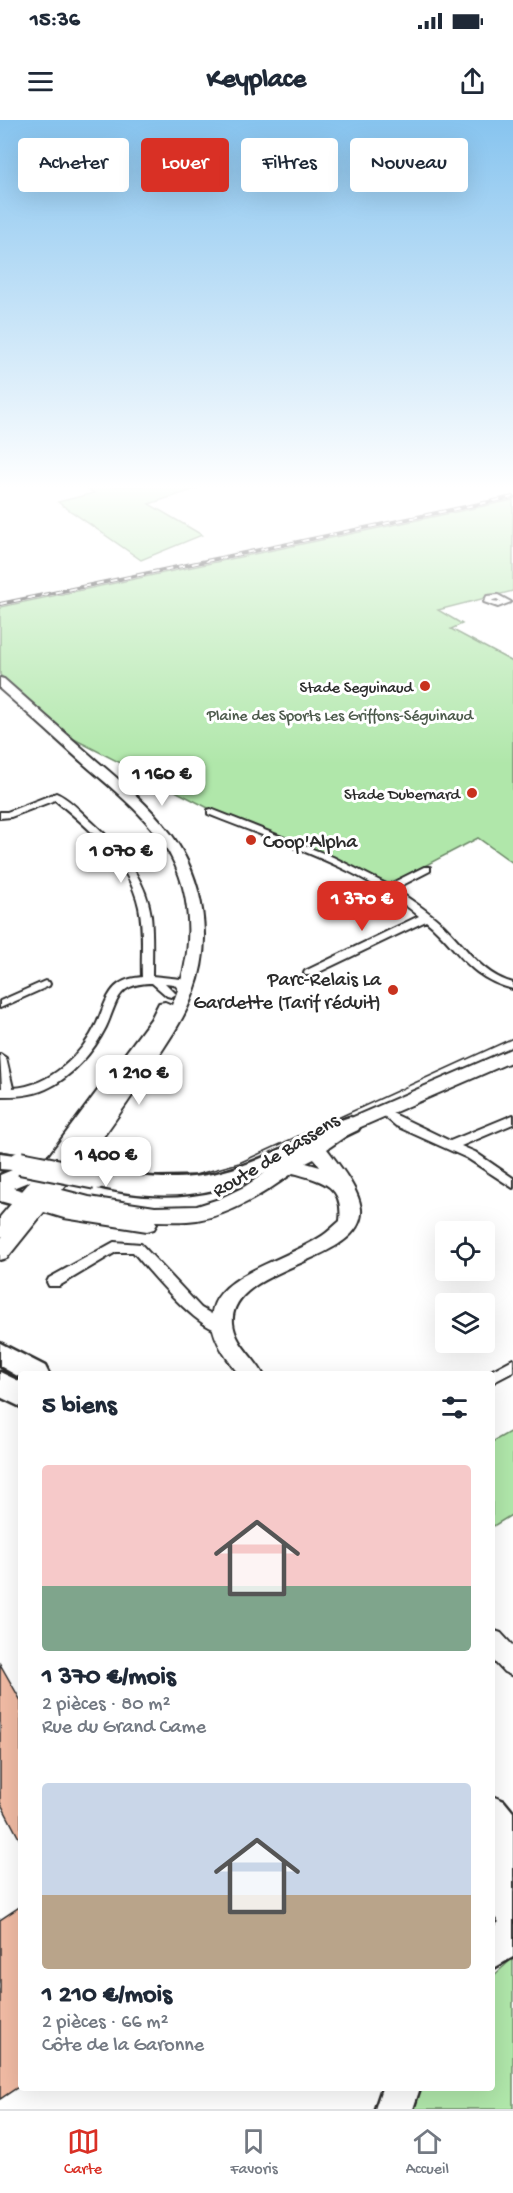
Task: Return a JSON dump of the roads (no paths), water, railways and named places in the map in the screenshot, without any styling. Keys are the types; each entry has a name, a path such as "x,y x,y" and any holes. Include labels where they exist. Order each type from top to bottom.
{"highway":[{"path":"6,1175 96,1178 162,1187 214,1183 259,1168 350,1125"},
{"path":"6,1175 59,1164"},
{"path":"6,1175 38,1197"},
{"path":"2,1353 31,1371"},
{"path":"0,1383 18,1394"},
{"path":"495,1811 513,1827"},
{"path":"495,1817 513,1838"},
{"path":"495,1859 513,1879"},
{"path":"495,1896 506,1934"},
{"path":"393,2109 400,2091"}],"main road":[{"path":"0,682 141,808 174,848 193,896 196,923 196,948 178,988"},
{"path":"0,690 133,810 166,851 177,873 186,923 185,948 171,1023 122,1099 59,1164 38,1197 13,1229 0,1253"},
{"path":"38,1197 155,1214 197,1213 226,1204 251,1192 350,1125 452,1082 513,1053"},
{"name":"Route de Bassens","path":"38,1197 64,1211 120,1222 155,1225 181,1224 231,1210 356,1131 390,1116 452,1082"},
{"path":"249,1371 231,1350 222,1327 224,1306 239,1286 329,1240 349,1224 351,1208 345,1191 321,1154"},
{"path":"59,1164 74,1185 100,1206"},
{"path":"299,1168 326,1175 345,1191"},
{"path":"13,1229 64,1211"},
{"path":"495,1644 513,1664"}],"street":[{"path":"513,595 504,602 513,611"},
{"path":"0,815 8,815 56,796 125,862 135,880 144,906 152,980"},
{"path":"212,812 328,860 388,889 427,916 482,974 496,982 513,986"},
{"path":"388,889 427,869"},
{"path":"309,973 427,916"},
{"path":"0,1058 6,1076 4,1092 33,1090 51,1083 99,1031 121,987 131,982 152,980 178,988"},
{"path":"0,1005 45,984"},
{"path":"390,1116 400,1123 471,1155 513,1184"},
{"path":"452,1145 513,1119"},
{"path":"54,1282 114,1247 129,1245 136,1247 196,1312 222,1327"},
{"path":"495,1375 513,1365"}],"tram line":[{"path":"0,1151 146,1176 195,1175 239,1163 513,1038"}],"railway":[{"path":"0,604 121,579"}],"place":[{"name":"Stade Seguinaud","path":"425,686"},
{"name":"Stade Dubernard","path":"472,793"},
{"name":"Coop'Alpha","path":"251,840"},
{"name":"Parc-Relais La Gardette (Tarif réduit)","path":"393,990"}],"park label":[{"name":"Plaine des Sports Les Griffons-Séguinaud","path":"340,714"}]}
